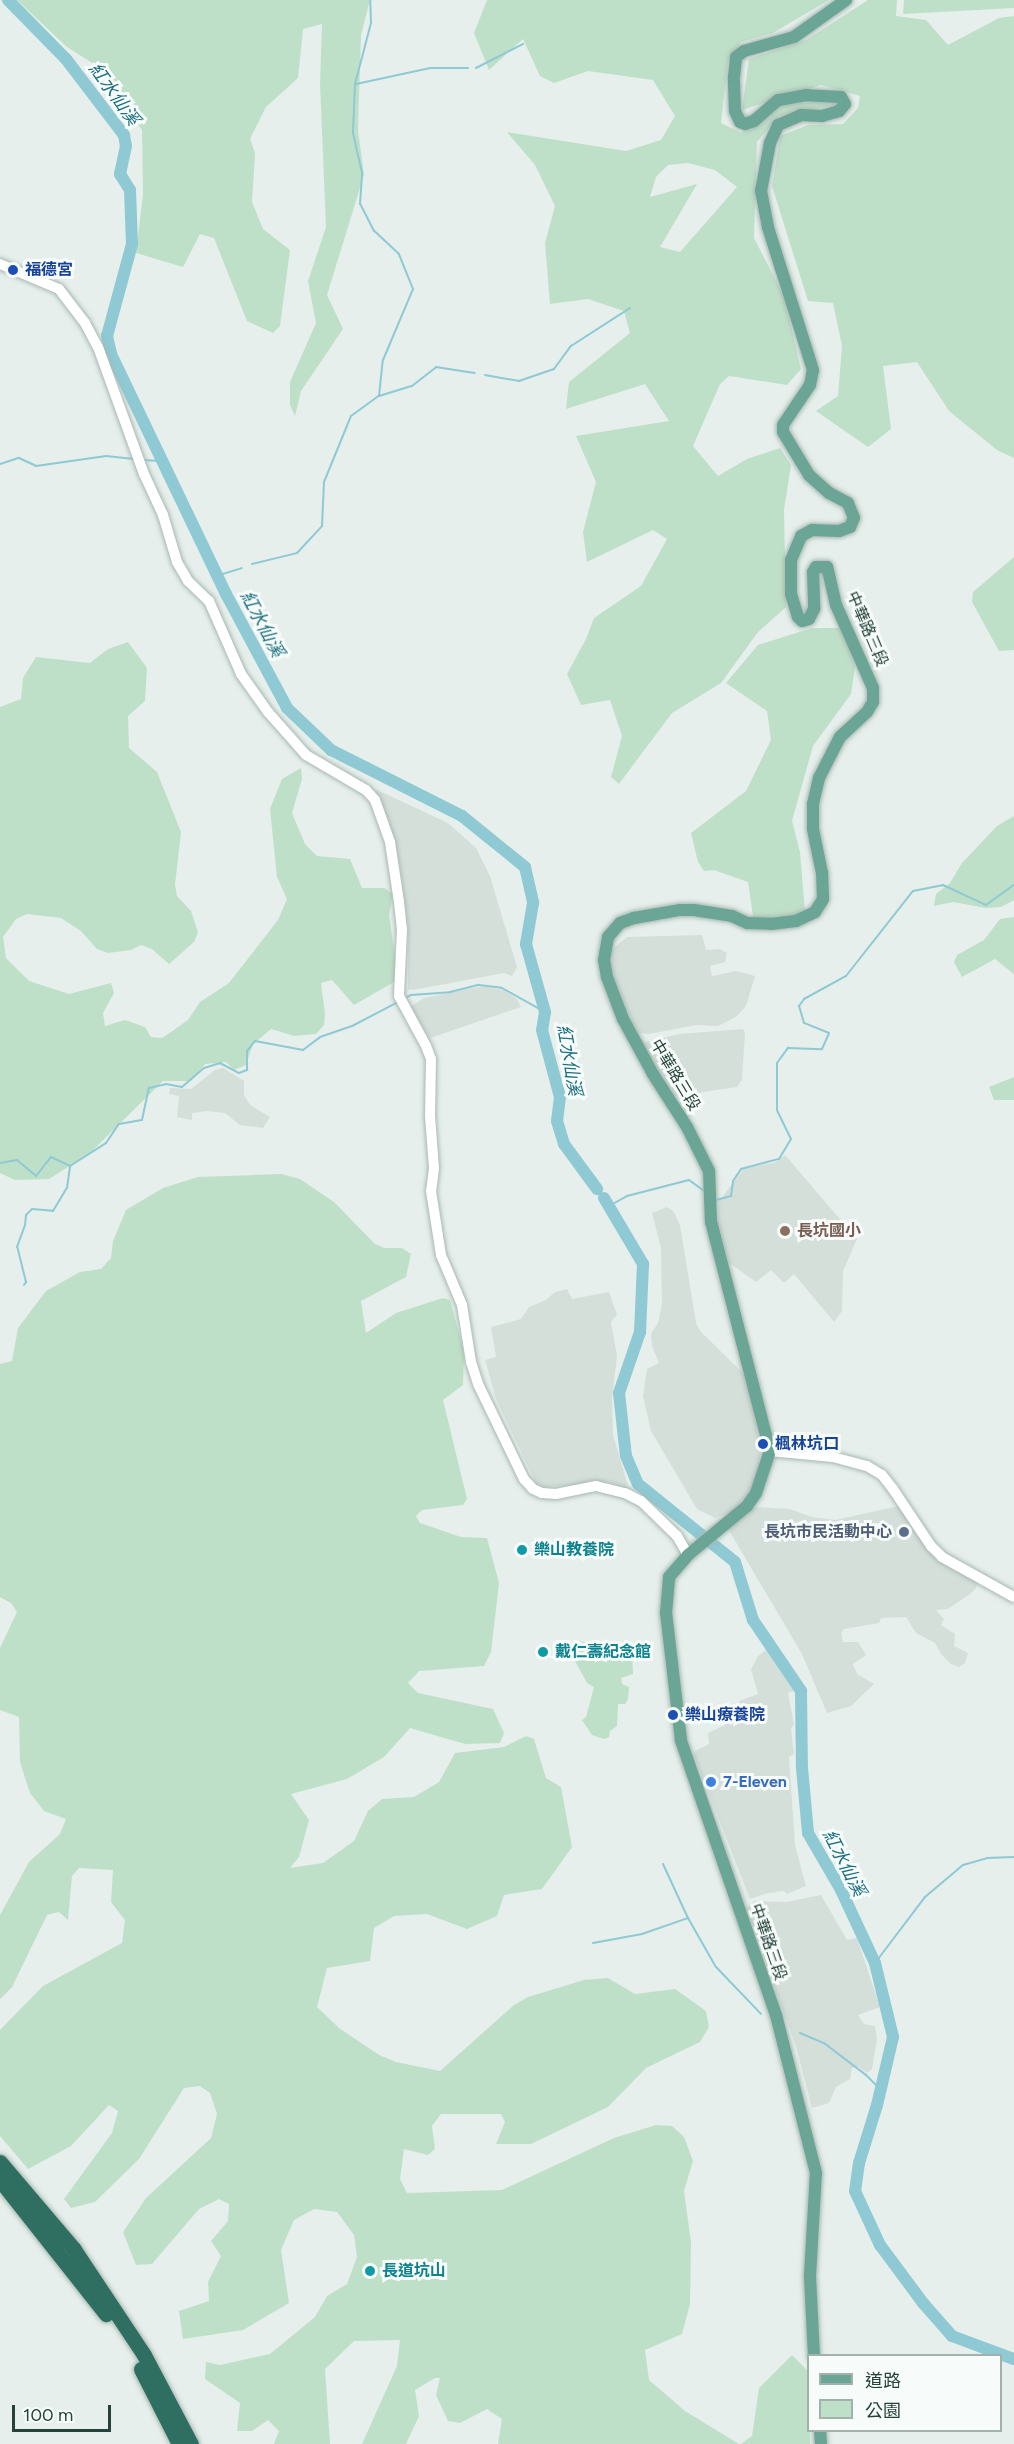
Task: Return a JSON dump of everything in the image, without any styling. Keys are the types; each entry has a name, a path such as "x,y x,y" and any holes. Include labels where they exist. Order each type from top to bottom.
{"highway":[{"path":"0,2162 73,2248 144,2355 191,2444"},
{"path":"0,2180 104,2311 141,2370 179,2444"}],"main road":[{"name":"中華路三段","path":"814,2354 810,2276 816,2173 776,2015 689,1766 677,1717 665,1592 669,1577 690,1553 747,1506 756,1493 770,1451 711,1222 709,1171 687,1127 653,1074 623,1019 607,977 604,960 608,937 620,922 634,918 687,910 732,916 747,923 771,924 796,921 815,912 824,899 822,873 813,829 813,804 819,778 840,737 867,712 873,702 873,688 836,605 827,567 816,567 813,572 814,609 809,619 802,621 798,617 791,594 791,560 801,536 812,530 839,531 850,527 854,518 848,504 828,493 809,475 783,432 783,425 810,385 813,370 768,227 761,191 770,143 778,125 801,115 822,117 839,111 845,104 840,98 818,96 778,100 754,121 745,124 740,122 735,111 734,77 736,57 744,51 794,37 846,0"}],"street":[{"path":"0,264 59,289 85,324 98,347 144,474 163,515 177,562 188,581 209,601 241,674 268,712 306,755 366,790 375,801 390,842 399,902 402,929 401,1000 431,1059 430,1116 434,1168 431,1191 441,1255 462,1305 471,1362 478,1384 524,1479 533,1489 542,1493 556,1494 596,1486 625,1492 641,1501 677,1536 690,1553"},
{"path":"770,1451 833,1457 867,1466 887,1482 931,1546 942,1557 1014,1597"}],"shaded area":[{"path":"375,789 448,823 476,848 490,876 517,967 512,976 504,973 413,990 408,989 408,927 401,871 389,822"},
{"path":"702,935 706,950 720,949 727,953 725,962 710,966 712,976 736,971 755,976 746,1006 736,1017 718,1026 696,1025 649,1034 639,1033 609,981 610,951 627,937"},
{"path":"484,986 504,990 517,999 521,1007 430,1038 410,1007 424,998"},
{"path":"743,1029 745,1033 742,1080 737,1087 669,1097 638,1044 679,1034"},
{"path":"223,1068 244,1081 244,1095 250,1105 270,1117 263,1128 240,1125 225,1113 207,1111 192,1113 192,1120 177,1117 179,1096 169,1094 170,1088 191,1089 215,1070"},
{"name":"長坑國小","path":"785,1155 857,1239 843,1271 842,1311 834,1322 794,1274 784,1283 771,1270 756,1282 729,1263 718,1224 719,1201 745,1167 774,1163"},
{"path":"667,1207 674,1212 680,1225 696,1323 700,1331 747,1377 761,1450 758,1471 747,1496 731,1512 715,1518 697,1509 651,1431 643,1396 647,1369 659,1363 652,1346 651,1334 658,1323 662,1304 661,1248 652,1213"},
{"path":"567,1289 572,1299 609,1292 617,1315 611,1322 617,1356 612,1399 613,1435 629,1489 608,1482 545,1487 536,1483 496,1399 485,1360 496,1357 491,1327 521,1319 529,1307 546,1300 555,1292"},
{"path":"899,1506 927,1545 977,1581 976,1588 970,1594 948,1609 936,1610 944,1619 941,1625 955,1634 954,1646 968,1653 965,1663 959,1667 951,1664 941,1654 935,1643 916,1633 906,1617 881,1618 879,1623 844,1629 841,1633 843,1642 858,1642 866,1655 853,1664 857,1674 874,1684 851,1706 827,1713 802,1654 727,1527 754,1507 790,1509 812,1517 835,1520"},
{"path":"766,1650 794,1691 788,1693 794,1725 791,1728 794,1754 789,1757 795,1845 806,1886 787,1894 784,1891 768,1893 750,1899 694,1755 695,1751 709,1744 708,1733 725,1725 726,1721 736,1714 739,1701 758,1694 751,1669 758,1656"},
{"path":"821,1895 847,1940 857,1938 880,2007 858,2015 864,2024 875,2026 877,2039 872,2069 867,2073 859,2067 852,2068 850,2079 836,2087 829,2103 812,2108 796,2046 746,1908 754,1901 787,1902"}],"green space":[{"path":"17,0 370,0 361,35 358,130 364,175 327,295 343,329 301,391 295,416 290,405 290,382 316,323 308,281 326,227 320,83 322,24 303,29 298,78 266,107 250,139 255,153 252,202 263,229 290,250 280,326 273,333 247,321 214,238 200,234 183,267 136,253 143,194 142,130 94,64 67,47"},
{"path":"487,0 829,0 773,33 741,42 728,61 721,123 741,133 781,105 830,100 828,106 779,116 757,142 754,238 784,296 801,369 787,385 729,376 720,384 693,446 718,476 747,459 780,448 791,465 784,510 786,607 758,632 721,683 672,713 619,784 611,777 622,736 610,700 581,705 567,674 586,639 594,618 641,586 667,539 653,530 587,562 583,532 596,482 576,436 669,421 645,384 566,409 569,382 630,333 624,311 588,299 550,304 545,243 555,206 535,165 507,132 626,151 661,140 675,116 653,80 588,71 554,83 540,76 523,39 489,70 474,33","holes":["688,163 715,170 737,187 680,252 660,247 697,184 650,197 656,177 668,165"]},
{"path":"868,0 897,0 896,16 926,20 948,45 999,18 1014,16 1014,458 997,450 949,411 917,362 883,366 891,429 868,447 816,411 838,396 842,346 833,303 808,301 772,186 780,136 808,125 843,124 858,108 860,96 821,85 742,110 749,59 806,40"},
{"path":"904,0 1014,0 1014,8 903,14"},
{"path":"1014,557 1014,650 999,651 972,602 973,592"},
{"path":"812,628 842,628 855,667 851,694 813,746 792,821 800,852 805,912 776,921 756,918 753,916 748,882 714,870 704,871 698,862 691,833 746,791 771,740 767,711 726,683 758,645"},
{"path":"128,642 147,668 145,701 128,716 129,748 157,772 181,832 175,885 177,896 191,911 198,932 194,942 169,964 152,949 141,945 131,950 108,953 97,949 81,931 61,918 27,914 16,919 3,937 6,958 29,981 69,994 111,983 114,993 103,1013 105,1026 125,1020 145,1027 151,1037 162,1038 188,1020 200,1002 229,983 278,920 287,899 277,877 270,809 282,779 301,768 302,779 292,813 305,844 317,856 350,859 362,888 384,888 393,894 389,915 397,970 394,982 354,1005 332,980 321,983 324,1025 316,1034 294,1036 271,1029 253,1044 246,1065 234,1070 226,1062 205,1064 191,1081 163,1081 90,1153 49,1179 15,1180 0,1173 0,707 21,699 23,678 36,657 90,663 108,649"},
{"path":"1014,816 1014,900 1001,907 986,908 953,902 934,906 936,894 950,883 962,863 997,826"},
{"path":"1014,917 1014,974 995,959 962,977 954,962 957,955 984,940 1000,919"},
{"path":"1014,1077 1014,1100 994,1100 989,1087"},
{"path":"281,1174 300,1179 334,1202 375,1244 384,1248 402,1248 411,1254 406,1277 361,1301 366,1333 396,1313 443,1298 450,1300 464,1352 463,1385 443,1400 467,1499 463,1505 422,1510 416,1516 420,1523 461,1537 487,1538 499,1583 491,1652 484,1666 419,1671 408,1683 418,1693 493,1709 504,1733 500,1743 465,1744 410,1728 384,1757 347,1779 291,1794 309,1820 299,1857 290,1868 323,1863 354,1841 368,1811 382,1799 414,1797 439,1782 455,1753 504,1747 526,1736 534,1739 546,1778 561,1787 572,1847 542,1889 504,1895 497,1916 467,1929 427,1914 394,1916 374,1928 370,1961 327,1968 317,2007 339,2028 379,2055 396,2062 440,2071 514,2005 528,1997 584,1980 608,1978 635,1994 675,1989 706,2011 709,2027 700,2042 646,2068 608,2107 531,2144 496,2144 505,2122 501,2114 441,2114 432,2126 435,2149 428,2155 404,2149 400,2179 407,2193 502,2190 614,2138 656,2125 672,2126 684,2137 693,2161 684,2191 691,2242 690,2304 682,2334 645,2350 649,2380 685,2411 739,2444 498,2444 502,2419 487,2409 460,2423 448,2421 436,2395 440,2378 435,2378 415,2390 419,2416 406,2444 362,2444 397,2366 400,2340 354,2341 325,2369 330,2444 274,2444 279,2431 268,2420 252,2431 237,2431 240,2403 205,2379 206,2362 220,2365 270,2354 315,2317 327,2296 347,2284 357,2257 354,2235 337,2212 314,2209 294,2220 281,2250 289,2303 243,2330 183,2339 179,2311 209,2301 208,2282 221,2256 211,2241 228,2221 229,2204 219,2199 199,2209 152,2264 136,2265 123,2232 146,2198 211,2138 217,2114 210,2093 200,2086 184,2088 139,2159 95,2202 71,2208 64,2199 112,2133 118,2111 109,2105 71,2146 28,2169 0,2136 0,2030 43,1986 122,1943 125,1920 111,1902 113,1870 79,1868 72,1876 68,1920 59,1912 47,1915 12,1987 0,1999 0,1915 29,1862 60,1834 66,1819 44,1811 30,1793 20,1762 19,1717 0,1710 0,1648 17,1612 11,1603 0,1597 0,1364 12,1361 18,1328 46,1291 80,1272 101,1269 111,1258 113,1241 126,1210 163,1188 198,1177"},
{"path":"574,1641 622,1646 623,1651 632,1653 633,1674 621,1678 622,1684 629,1687 628,1699 625,1704 618,1704 617,1726 610,1731 609,1737 604,1739 592,1735 582,1720 586,1717 594,1687 587,1683 575,1661 571,1645"},
{"path":"792,2355 807,2370 807,2432 810,2432 810,2444 741,2444 752,2436 759,2388"}],"waterway":[{"name":"紅水仙溪","path":"8,0 66,59 124,135 126,146 120,174 130,190 132,244 107,336 111,354 226,594 287,708 331,750 462,816 525,867 533,903 526,944 545,1012 542,1030 560,1097 557,1121 564,1144 597,1189"},
{"path":"252,564 297,553 322,526 324,482 351,416 379,396 383,360 413,289 399,254 374,231 360,204 362,173 353,133 355,84 371,23 370,0"},
{"path":"476,68 523,44"},
{"path":"356,84 430,68 468,68"},
{"path":"485,375 519,381 554,369 571,346 630,308"},
{"path":"379,396 412,386 436,367 475,373"},
{"path":"0,464 19,458 36,466 106,456 134,459"},
{"path":"143,460 160,461"},
{"path":"216,576 242,568"},
{"path":"716,1200 731,1196 733,1181 741,1169 779,1159 791,1139 777,1110 777,1063 788,1048 822,1049 829,1033 804,1023 799,1006 804,999 846,976 913,891 943,885 986,905 1014,885"},
{"path":"403,999 411,995 450,992 479,985 502,988 545,1012"},
{"path":"0,1163 17,1160 36,1176 51,1157 70,1166 106,1143 119,1124 142,1120 149,1088 166,1084 182,1087 204,1068 220,1063 239,1073 247,1070 247,1051 255,1041 303,1050 320,1037 354,1025 398,1002"},
{"path":"24,1285 26,1282 17,1247 26,1215 32,1209 53,1211 67,1188 70,1166"},
{"path":"609,1206 627,1196 689,1180 704,1191"},
{"name":"紅水仙溪","path":"604,1198 643,1264 640,1332 619,1393 626,1456 638,1484 735,1562 753,1620 801,1691 802,1768 808,1833 841,1890 875,1963 893,2037 877,2105 859,2163 855,2191 880,2245 923,2303 952,2336 1001,2354"},
{"path":"875,1963 925,1897 963,1865 987,1858 1014,1857"},
{"path":"663,1864 688,1918"},
{"path":"593,1943 642,1934 688,1918 716,1967 761,2014"},
{"path":"800,2033 824,2043 866,2075 881,2090"},
{"name":"紅水仙溪","path":"1002,2355 1014,2359"}],"place":[{"name":"福德宮","path":"13,270"},
{"name":"長坑國小","path":"785,1231"},
{"name":"楓林坑口","path":"763,1444"},
{"name":"長坑市民活動中心","path":"904,1532"},
{"name":"樂山教養院","path":"522,1550"},
{"name":"戴仁壽紀念館","path":"543,1652"},
{"name":"樂山療養院","path":"673,1715"},
{"name":"7-Eleven","path":"711,1782"},
{"name":"長道坑山","path":"370,2271"}]}
